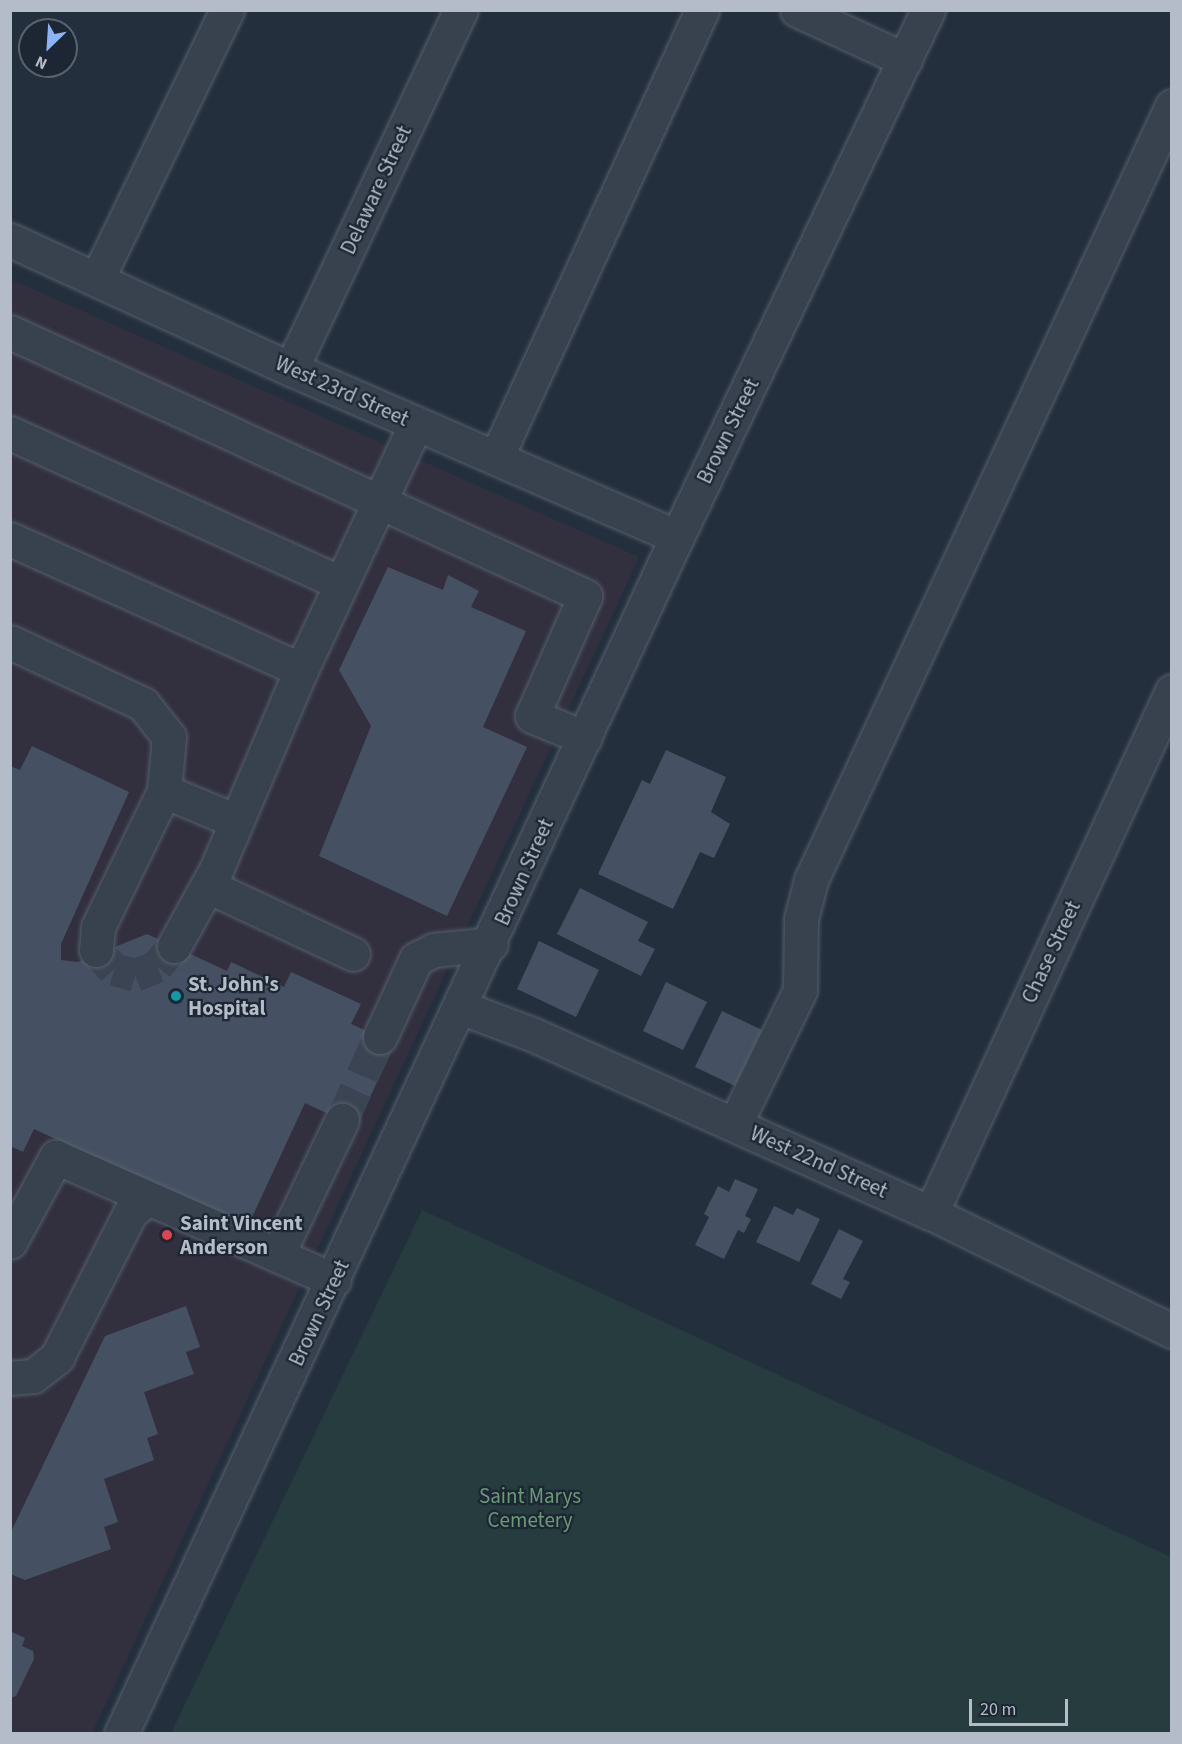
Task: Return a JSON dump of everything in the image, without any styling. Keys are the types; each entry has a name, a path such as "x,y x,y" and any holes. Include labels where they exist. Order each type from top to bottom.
{"street":[{"path":"97,279 226,10"},
{"name":"Delaware Street","path":"291,369 461,10"},
{"path":"496,458 702,10"},
{"path":"796,10 905,60"},
{"name":"Brown Street","path":"121,1734 491,944 677,537 928,10"},
{"path":"735,1124 800,990 801,919 811,880 1172,106"},
{"name":"West 23rd Street","path":"10,240 291,369 677,537"},
{"path":"10,332 381,499 585,596 532,716 585,738"},
{"path":"174,946 208,886 301,670 416,423"},
{"path":"10,434 341,583"},
{"path":"10,539 301,670"},
{"path":"10,642 143,704 169,737 164,791 98,927 96,950"},
{"name":"Chase Street","path":"931,1213 1172,691"},
{"path":"164,791 236,820"},
{"path":"208,886 353,954"},
{"path":"380,1037 416,959 434,950 491,944"},
{"name":"West 22nd Street","path":"460,1007 735,1124 1168,1319"},
{"path":"277,1255 342,1120"},
{"path":"10,1242 56,1157 334,1280"},
{"path":"10,1378 33,1376 57,1357 130,1213 148,1198"}],"shaded area":[{"name":"Saint Vincent Anderson","path":"10,279 639,557 92,1733 11,1733"}],"green space":[{"name":"Saint Marys Cemetery","path":"422,1210 1171,1557 1171,1733 171,1733"}],"building":[{"path":"388,567 443,590 448,575 479,591 471,607 526,631 483,727 527,747 447,916 319,856 371,726 339,670"},
{"name":"St. John's Hospital","path":"32,746 129,792 61,944 61,960 78,962 147,934 227,971 231,962 284,987 291,972 361,1004 351,1024 395,1044 356,1127 305,1103 247,1228 34,1129 23,1152 10,1146 10,766 20,770"},
{"path":"666,750 726,777 711,812 730,824 714,858 700,852 673,909 598,874 642,780 650,784"},
{"path":"580,888 648,922 638,941 655,949 641,976 557,934"},
{"path":"539,941 599,970 576,1017 517,989"},
{"path":"666,982 707,1002 683,1050 643,1031"},
{"path":"722,1011 762,1030 735,1086 695,1067"},
{"path":"735,1179 758,1189 745,1216 751,1219 744,1233 738,1230 724,1259 695,1245 709,1217 704,1214 718,1186 729,1192"},
{"path":"774,1206 793,1215 797,1208 820,1219 799,1262 756,1242"},
{"path":"839,1229 863,1241 843,1279 850,1282 841,1299 811,1284"},
{"path":"186,1306 200,1347 186,1352 194,1374 144,1392 158,1434 147,1438 154,1460 104,1479 118,1522 104,1527 111,1549 25,1580 10,1574 10,1534 105,1336"},
{"path":"10,1631 25,1638 22,1646 33,1651 34,1659 16,1696 10,1698"}],"tunnel":[{"path":"96,950 114,969 135,975 157,966 174,946"},
{"path":"342,1120 380,1037"}],"place":[{"name":"St. John's Hospital","path":"176,996"},
{"name":"Saint Vincent Anderson","path":"167,1235"}]}
